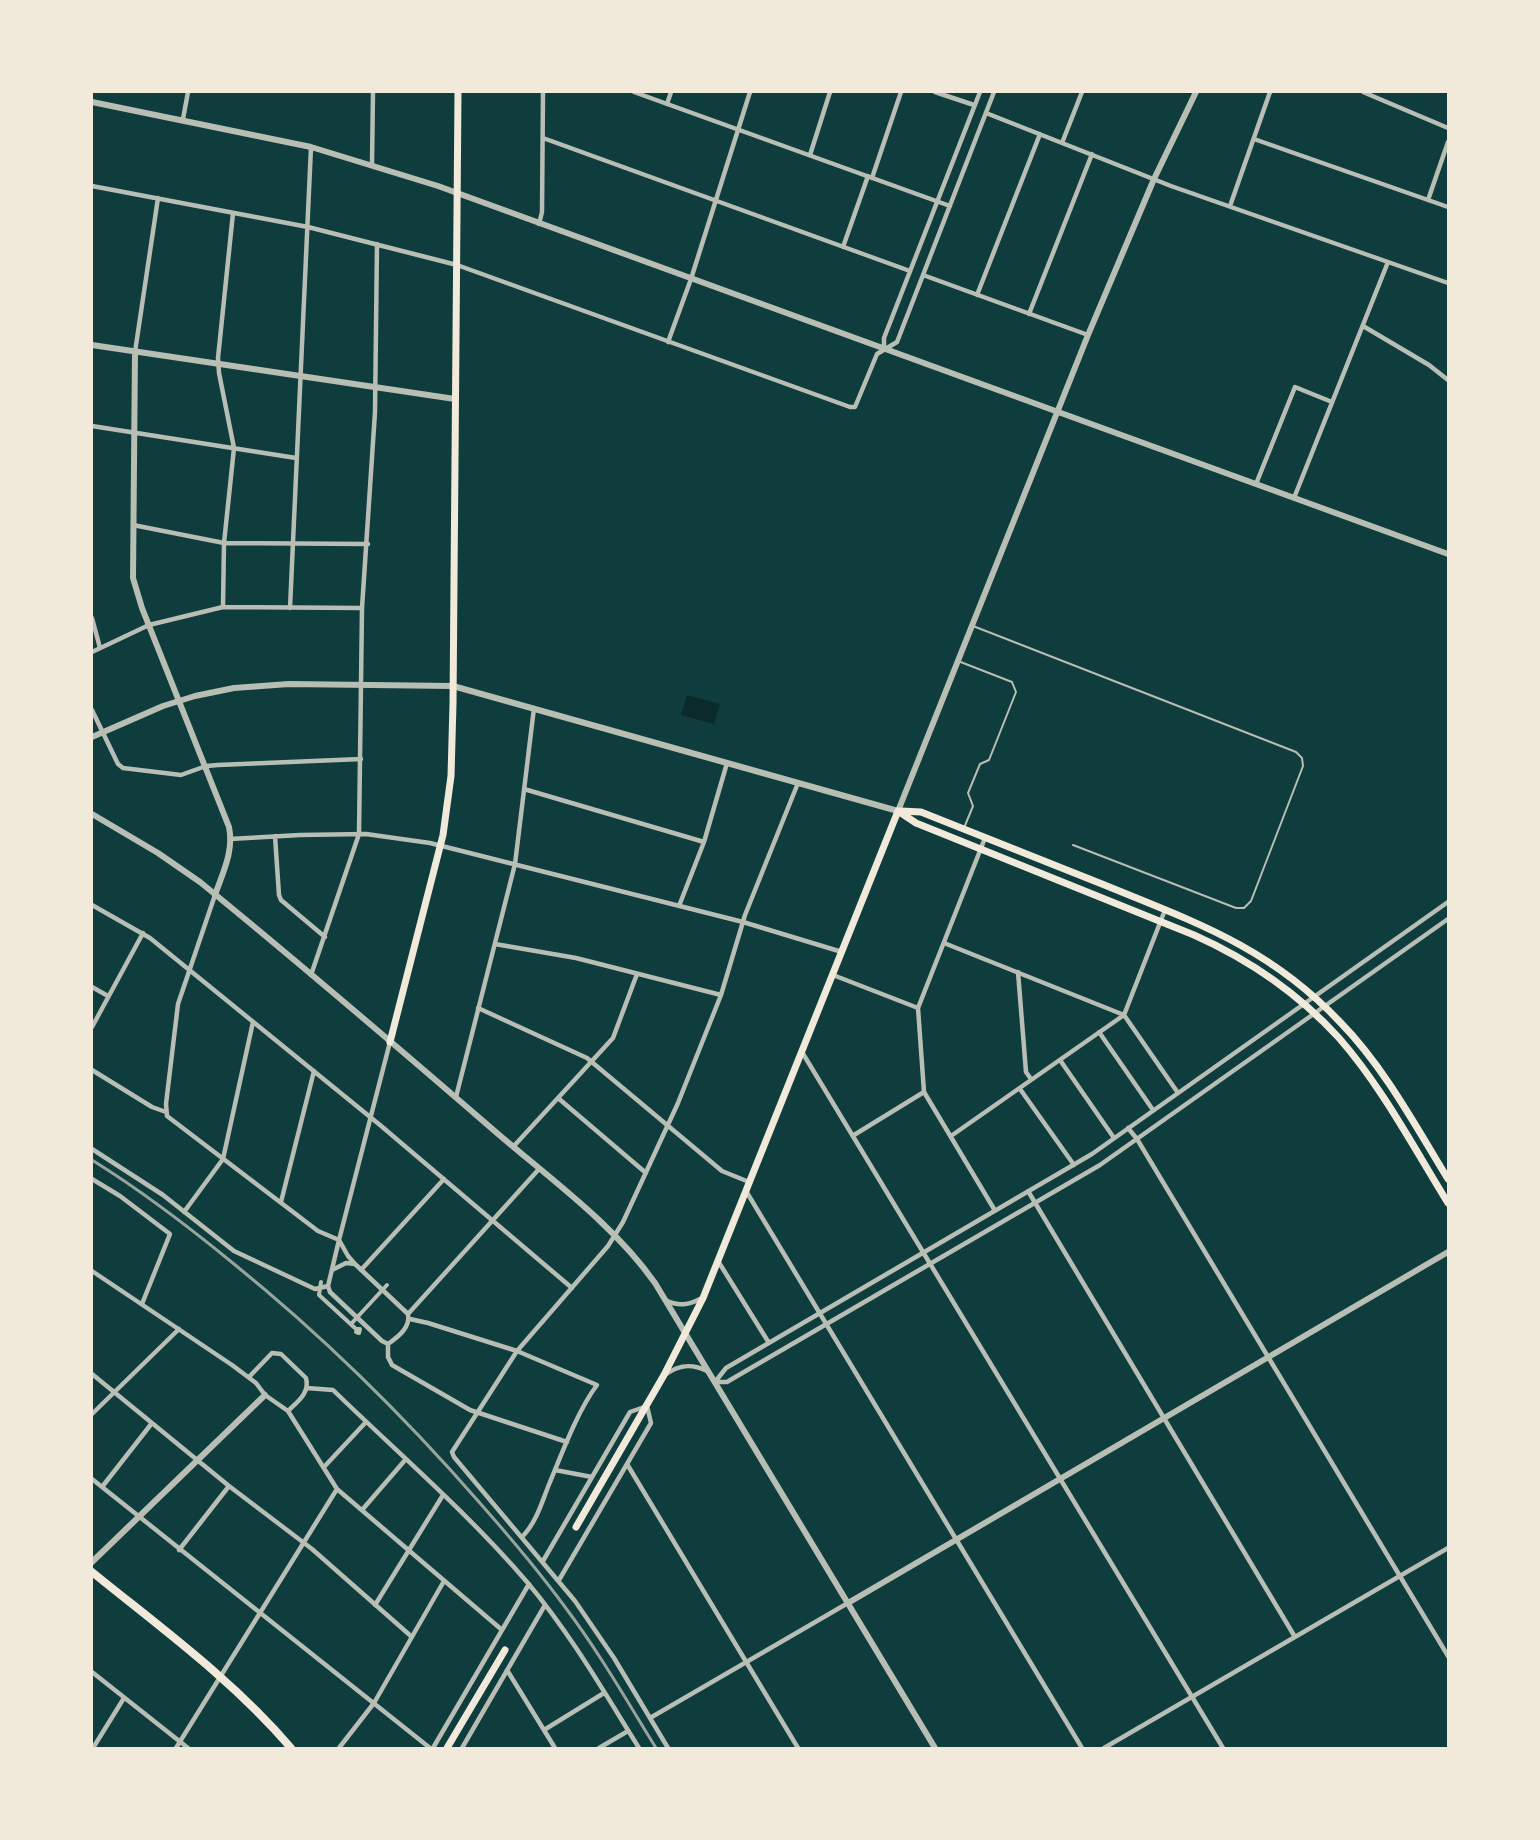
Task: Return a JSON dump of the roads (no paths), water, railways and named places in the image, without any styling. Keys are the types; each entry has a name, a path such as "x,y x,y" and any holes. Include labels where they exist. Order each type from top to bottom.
{"main road":[{"path":"390,1042 440,845 451,776 458,92"},
{"path":"898,811 921,812 1165,910 1222,934 1285,972 1325,1006 1355,1038 1388,1083 1449,1179"},
{"path":"898,811 916,822 1207,940 1255,966 1304,1004 1344,1044 1377,1090 1449,1203"},
{"path":"576,1527 647,1406 703,1298 898,811"},
{"path":"1028,867 1032,856"},
{"path":"1071,885 1076,874"},
{"path":"1377,1090 1388,1083"},
{"path":"1397,1121 1408,1114"},
{"path":"92,1572 221,1677 267,1721 291,1749"},
{"path":"447,1749 504,1650"}],"street":[{"path":"183,119 188,92"},
{"path":"372,164 373,92"},
{"path":"539,224 542,212 543,92"},
{"path":"634,92 950,206"},
{"path":"667,104 671,92"},
{"path":"668,342 691,279 750,92"},
{"path":"810,155 830,92"},
{"path":"843,247 901,92"},
{"path":"935,92 974,105"},
{"path":"884,349 884,338 980,92"},
{"path":"92,186 308,227 457,265 855,407 877,354 897,342 994,92"},
{"path":"1062,143 1082,92"},
{"path":"92,736 139,715 179,701 220,691 263,685 453,686 898,811 1088,335 1154,179 1196,92"},
{"path":"1230,206 1270,92"},
{"path":"1363,92 1449,128"},
{"path":"92,102 311,147 372,164 1449,554"},
{"path":"986,113 1154,179 1449,283"},
{"path":"977,295 1040,134"},
{"path":"543,138 910,271"},
{"path":"1254,139 1449,207"},
{"path":"1428,200 1449,142"},
{"path":"290,608 311,147"},
{"path":"1029,314 1092,154"},
{"path":"158,198 135,352 134,578 149,625 227,821 230,838 229,856 175,1016 166,1112"},
{"path":"223,607 224,543 234,448 218,364 233,213"},
{"path":"311,975 359,834 362,608 368,544 375,388 377,244"},
{"path":"1294,498 1388,262"},
{"path":"923,275 1088,335"},
{"path":"1363,326 1429,365 1449,380"},
{"path":"92,345 455,399"},
{"path":"1256,484 1295,387 1332,402"},
{"path":"92,426 296,458"},
{"path":"133,525 224,543 368,544"},
{"path":"92,652 149,625 223,607 362,608"},
{"path":"92,618 99,648"},
{"path":"456,1097 515,864 534,708"},
{"path":"92,710 120,767 181,775 206,766 361,759"},
{"path":"679,906 704,842 727,763"},
{"path":"668,1749 614,1658 559,1581 453,1455 453,1449 518,1352 615,1236 669,1126 721,995 743,922 798,783"},
{"path":"524,789 704,842"},
{"path":"92,814 170,861 215,895 456,1097 615,1236 650,1276 665,1300 935,1749"},
{"path":"230,838 359,834 440,845 743,922 842,952"},
{"path":"275,836 281,900 325,937"},
{"path":"985,837 918,1008 924,1092 994,1209"},
{"path":"715,1382 726,1368 994,1209 1074,1165 1449,902"},
{"path":"92,905 143,933 371,1117 572,1288"},
{"path":"951,1136 1124,1015 1165,910"},
{"path":"715,1382 727,1382 1100,1165 1449,919"},
{"path":"92,1027 143,933"},
{"path":"944,943 1124,1015 1178,1093"},
{"path":"495,944 576,958 721,995"},
{"path":"1018,972 1026,1072 1031,1079"},
{"path":"513,1147 613,1038 637,974"},
{"path":"833,975 918,1008"},
{"path":"92,987 108,996"},
{"path":"478,1008 592,1061 722,1171 749,1182"},
{"path":"184,1212 223,1159 253,1022"},
{"path":"1099,1032 1153,1110"},
{"path":"388,1344 339,1302 328,1286 390,1042"},
{"path":"802,1052 1222,1749"},
{"path":"1060,1060 1114,1138"},
{"path":"92,1070 152,1107 166,1112 173,1122 323,1234 339,1240 355,1264 409,1316 518,1352 597,1385 586,1401 532,1525 522,1537"},
{"path":"281,1202 314,1071"},
{"path":"1020,1089 1074,1165"},
{"path":"854,1135 924,1092"},
{"path":"558,1098 646,1173"},
{"path":"1128,1128 1137,1139 1267,1358 1274,1366 1449,1656"},
{"path":"92,1149 140,1179 234,1251 315,1289 328,1286"},
{"path":"539,1169 409,1316 406,1328 388,1344 388,1358 392,1365 477,1413 567,1442"},
{"path":"92,1179 120,1196 170,1234 142,1304"},
{"path":"362,1270 444,1179"},
{"path":"746,1191 1082,1749"},
{"path":"1028,1191 1295,1637"},
{"path":"650,1718 1449,1252"},
{"path":"718,1261 769,1343"},
{"path":"332,1270 340,1264 355,1264"},
{"path":"92,1270 249,1377 265,1395 288,1411 337,1488 502,1630"},
{"path":"321,1281 319,1295 352,1327 387,1285"},
{"path":"665,1300 683,1305 703,1298"},
{"path":"92,1414 179,1329"},
{"path":"249,1377 272,1353 281,1354 306,1378 307,1388 288,1411"},
{"path":"664,1375 676,1368 688,1365 709,1372"},
{"path":"92,1374 229,1486 303,1542 411,1637"},
{"path":"307,1388 333,1390 499,1550 529,1584 566,1634 639,1749"},
{"path":"92,1562 265,1395"},
{"path":"543,1562 630,1412 647,1406 651,1423 559,1581"},
{"path":"324,1467 366,1422"},
{"path":"102,1487 152,1423"},
{"path":"362,1510 406,1459"},
{"path":"627,1464 798,1749"},
{"path":"555,1470 592,1477"},
{"path":"92,1479 138,1518 432,1749 529,1584"},
{"path":"179,1550 229,1486"},
{"path":"176,1749 337,1488"},
{"path":"375,1605 410,1551 442,1495"},
{"path":"1104,1749 1449,1548"},
{"path":"339,1749 374,1703 444,1581"},
{"path":"462,1749 545,1605"},
{"path":"507,1670 555,1749"},
{"path":"92,1672 188,1749"},
{"path":"544,1730 604,1693"},
{"path":"93,1749 124,1698"},
{"path":"599,1749 628,1731"}],"lane":[{"path":"973,626 1296,752 1302,758 1303,766 1254,893 1245,908 1236,908 1073,845"},
{"path":"958,661 1012,682 1016,692 989,760 980,764 969,793 973,806 964,829"}],"water":[{"path":"687,695 720,704 714,724 681,715"}],"railway":[{"path":"92,1160 165,1210 267,1291 331,1348 422,1439 555,1593 601,1659 656,1748"}]}
